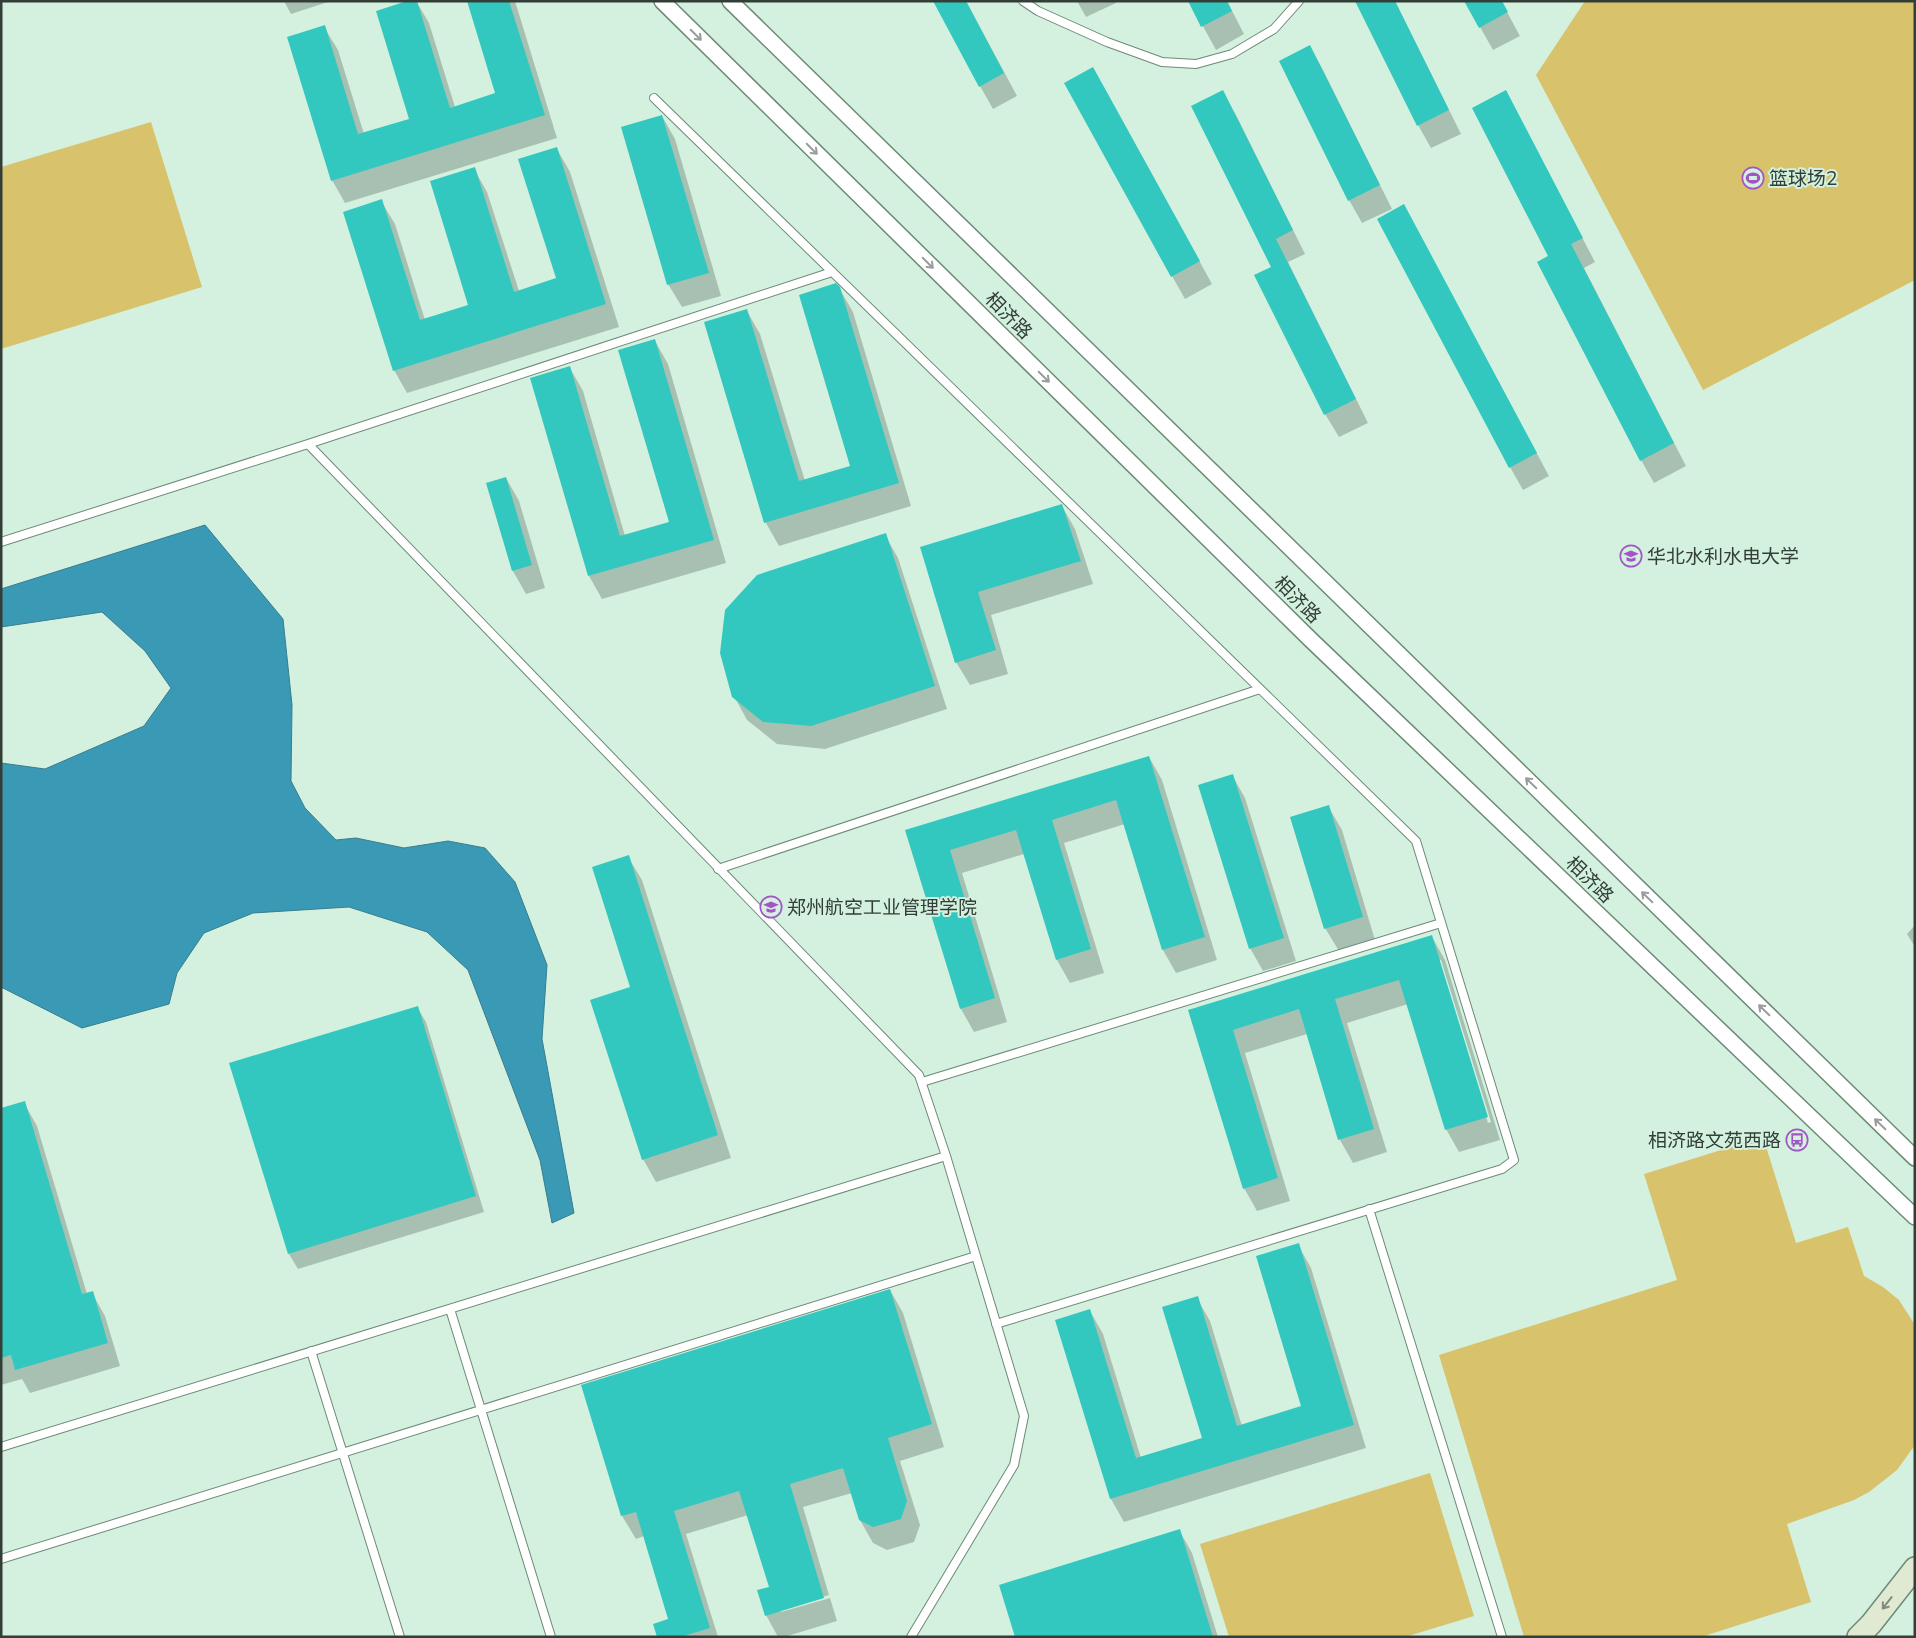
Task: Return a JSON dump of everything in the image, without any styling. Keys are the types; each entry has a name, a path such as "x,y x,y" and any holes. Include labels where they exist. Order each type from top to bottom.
{"main road":[{"path":"1858,1637 1871,1624 1915,1568"}],"street":[{"name":"相济路","path":"662,1 1311,640 1915,1217"},
{"name":"相济路","path":"730,1 1915,1158"}],"lane":[{"path":"1023,1 1038,11 1126,49 1162,62 1196,64 1232,54 1266,34 1274,29 1299,1"},
{"path":"654,98 1416,841 1514,1160 1502,1169 996,1324"},
{"path":"1,542 308,444 832,272"},
{"path":"308,444 919,1075 946,1156 1024,1416 1014,1465 911,1637"},
{"path":"718,869 1260,689"},
{"path":"922,1082 1441,923"},
{"path":"1,1447 946,1156"},
{"path":"1369,1209 1502,1637"},
{"path":"1,1559 976,1256"},
{"path":"450,1309 551,1637"},
{"path":"311,1351 400,1637"}],"shaded area":[{"name":"篮球场2","path":"1585,1 1915,1 1915,280 1703,390 1536,75"},
{"path":"151,122 202,287 1,349 1,167"},
{"path":"1763,1137 1796,1243 1848,1227 1864,1276 1883,1287 1899,1300 1915,1325 1915,1445 1897,1470 1869,1492 1854,1500 1787,1524 1811,1602 1701,1637 1524,1637 1439,1355 1677,1280 1644,1174"},
{"path":"1430,1473 1474,1616 1405,1637 1229,1637 1200,1544"}],"water":[{"path":"205,525 283,619 292,705 291,781 305,808 336,840 356,838 404,848 448,841 485,848 515,882 547,965 542,1039 574,1213 552,1223 540,1160 468,970 427,932 349,907 253,913 204,933 177,973 169,1004 82,1028 1,987 1,763 45,769 144,726 171,688 145,651 102,612 1,627 1,589"}],"building":[{"path":"407,1 417,1 450,108 495,93 467,1 509,1 545,115 331,181 287,37 325,25 358,134 409,119 376,11"},
{"path":"933,1 966,1 1004,73 979,87"},
{"path":"1188,1 1227,1 1232,11 1201,27"},
{"path":"1355,1 1395,1 1449,110 1417,126"},
{"path":"1464,1 1502,1 1508,12 1479,28"},
{"path":"1310,45 1380,185 1348,201 1279,61"},
{"path":"1093,67 1200,261 1171,277 1064,83"},
{"path":"1223,90 1293,230 1276,239 1356,399 1324,415 1254,275 1271,267 1191,106"},
{"path":"1506,90 1583,238 1571,244 1674,443 1640,461 1537,262 1548,256 1472,108"},
{"path":"662,115 709,273 667,285 621,127"},
{"path":"557,147 606,304 393,371 343,212 382,199 420,320 468,305 430,181 475,167 514,292 556,278 518,159"},
{"path":"1404,204 1537,453 1509,468 1377,219"},
{"path":"836,283 840,287 899,483 764,523 704,322 747,309 799,481 850,466 799,295"},
{"path":"655,339 714,540 588,576 530,378 570,366 620,536 669,522 618,350"},
{"path":"506,477 532,565 512,571 486,483"},
{"path":"1062,504 1081,561 978,592 996,650 955,663 920,547"},
{"path":"886,533 935,686 811,726 763,722 732,697 720,653 725,610 757,575"},
{"path":"1149,756 1205,937 1162,950 1116,800 1052,820 1091,949 1056,960 1016,830 950,850 995,998 960,1009 905,830"},
{"path":"1233,774 1284,938 1249,949 1198,785"},
{"path":"1329,805 1363,917 1324,929 1290,817"},
{"path":"629,855 718,1135 642,1160 590,1000 630,987 592,867"},
{"path":"1432,935 1488,1117 1445,1130 1399,980 1335,999 1374,1129 1338,1140 1299,1009 1233,1030 1278,1178 1243,1189 1188,1010"},
{"path":"418,1006 476,1196 288,1254 229,1063"},
{"path":"25,1101 82,1294 93,1291 108,1343 15,1370 11,1355 1,1358 1,1108"},
{"path":"1299,1243 1354,1425 1110,1499 1055,1320 1090,1309 1136,1458 1202,1438 1162,1307 1198,1296 1237,1426 1301,1406 1256,1256"},
{"path":"890,1289 932,1424 888,1438 907,1501 901,1519 873,1527 859,1520 843,1468 790,1484 824,1598 765,1616 757,1590 769,1587 739,1491 674,1511 710,1628 680,1637 657,1637 653,1624 668,1619 636,1512 621,1516 581,1385"},
{"path":"1180,1529 1213,1637 1015,1637 999,1585"}],"place":[{"name":"篮球场2","path":"1753,178"},
{"name":"华北水利水电大学","path":"1631,556"},
{"name":"郑州航空工业管理学院","path":"771,907"},
{"name":"相济路文苑西路","path":"1797,1140"}]}
